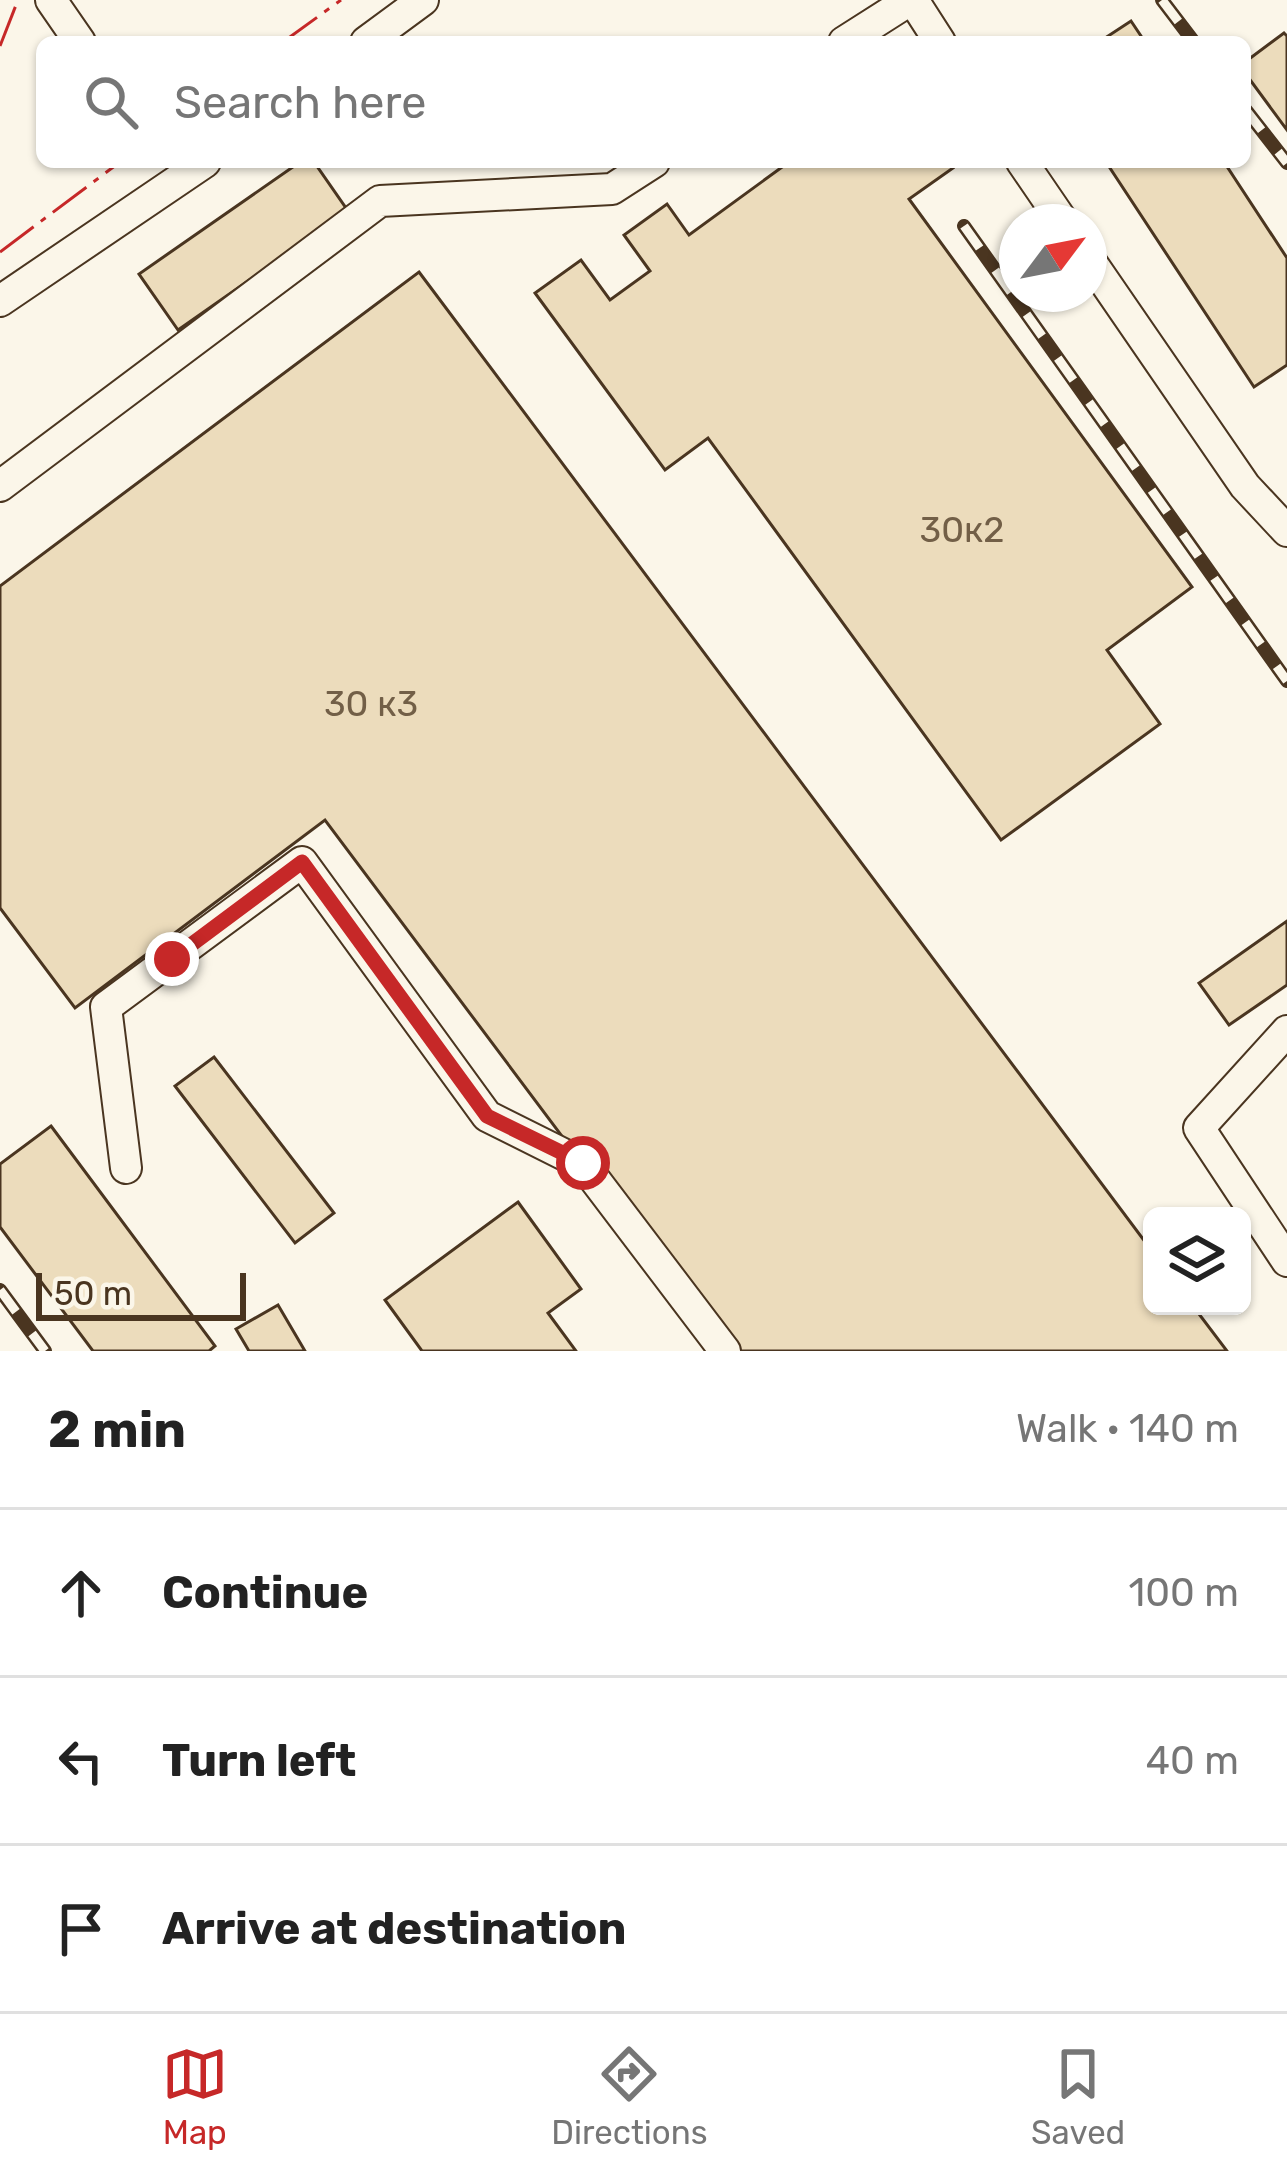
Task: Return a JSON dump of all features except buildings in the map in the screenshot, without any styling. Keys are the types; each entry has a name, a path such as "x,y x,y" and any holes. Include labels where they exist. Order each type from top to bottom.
{"street":[{"path":"51,0 76,36"},
{"path":"374,36 423,0"},
{"path":"854,36 912,0 936,36"},
{"path":"0,301 194,168"},
{"path":"0,486 380,201 612,189 645,168"},
{"path":"1026,168 1051,204"},
{"path":"1107,285 1245,486 1287,532"},
{"path":"126,1168 106,1007 302,862 487,1116 583,1163 725,1351"},
{"path":"1287,1031 1199,1128 1287,1261"}],"railway":[{"path":"1162,0 1189,36"},
{"path":"1251,117 1287,163"},
{"path":"964,226 1287,681"},
{"path":"0,1290 45,1351"}],"power":[{"path":"0,46 18,0"},
{"path":"291,36 341,0"},
{"path":"0,252 112,168"}],"route":[{"path":"172,959 302,862 487,1116 583,1163"}]}
